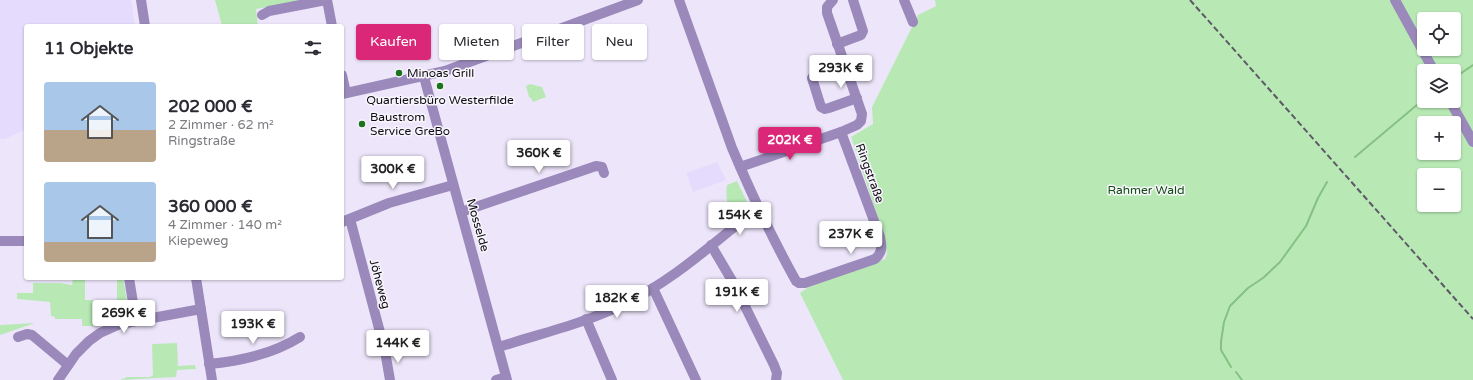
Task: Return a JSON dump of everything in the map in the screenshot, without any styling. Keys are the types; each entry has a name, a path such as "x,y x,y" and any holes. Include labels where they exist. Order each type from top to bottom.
{"street":[{"path":"141,0 146,24"},
{"path":"262,15 269,11 327,0 332,24"},
{"path":"344,94 445,71 638,0"},
{"path":"499,347 586,319 620,306 653,288 759,209 732,148 679,0"},
{"path":"740,167 857,126 861,121 862,114 857,98 844,65 827,13 827,7 833,0"},
{"path":"837,44 861,35 863,31 853,0"},
{"path":"904,0 913,22"},
{"path":"1395,0 1430,64"},
{"path":"844,65 812,78 821,107 825,109 857,98"},
{"name":"Mosselde","path":"424,76 507,378"},
{"path":"1454,108 1473,142"},
{"name":"Ringstraße","path":"759,209 796,281 799,283 812,281 879,256 882,248 880,237 841,132"},
{"path":"461,212 596,166 602,167 604,173"},
{"path":"346,221 389,203 454,185"},
{"name":"Jöheweg","path":"346,221 385,351 390,380"},
{"path":"0,241 24,241"},
{"path":"711,245 734,284 771,359 777,373 776,380"},
{"path":"129,280 136,321"},
{"path":"196,280 212,380"},
{"path":"653,288 696,380"},
{"path":"58,380 85,345 100,333 120,324 201,309"},
{"path":"586,319 612,380"},
{"path":"18,336 27,334 32,335 68,366"},
{"path":"210,364 245,358 275,350 300,337"},
{"path":"496,380 507,378"}],"shaded area":[{"path":"0,0 131,0 135,24 24,24 24,130 5,139 0,139"},
{"path":"717,162 726,180 693,192 686,173"}],"green space":[{"path":"215,0 307,0 256,9 258,24 221,24"},
{"name":"Rahmer Wald","path":"935,0 1473,0 1473,380 843,380 800,293 809,287 885,259 887,253 884,236 851,137 873,124 872,107 918,15 936,6"},
{"path":"530,84 542,87 546,97 533,102 529,97 526,86"},
{"path":"737,181 748,204 746,210 734,220 730,211 726,190 727,185"},
{"path":"73,280 85,280 85,300 93,300 94,312 99,318 107,318 107,316 117,314 117,280 123,280 129,312 97,326 82,326 82,319 55,319 55,317 51,316 50,302 17,299 17,293 33,293 33,283 60,283 72,285"},
{"path":"35,323 0,335 0,325"},
{"path":"177,343 178,366 195,365 196,369 177,370 176,377 120,380 127,377 150,377 153,375 152,344"}],"waterway":[{"path":"1461,73 1473,65"},
{"path":"1355,157 1417,105"},
{"path":"1231,367 1221,350 1224,322 1230,306 1248,288 1263,278 1280,262 1306,226 1318,198 1327,182"},
{"path":"1236,372 1242,380"}],"railway":[{"path":"1190,0 1473,319"}],"place":[{"name":"Minoas Grill","path":"399,73"},
{"name":"Quartiersbüro Westerfilde","path":"440,86"},
{"name":"Baustrom Service GreBo","path":"362,124"}]}
